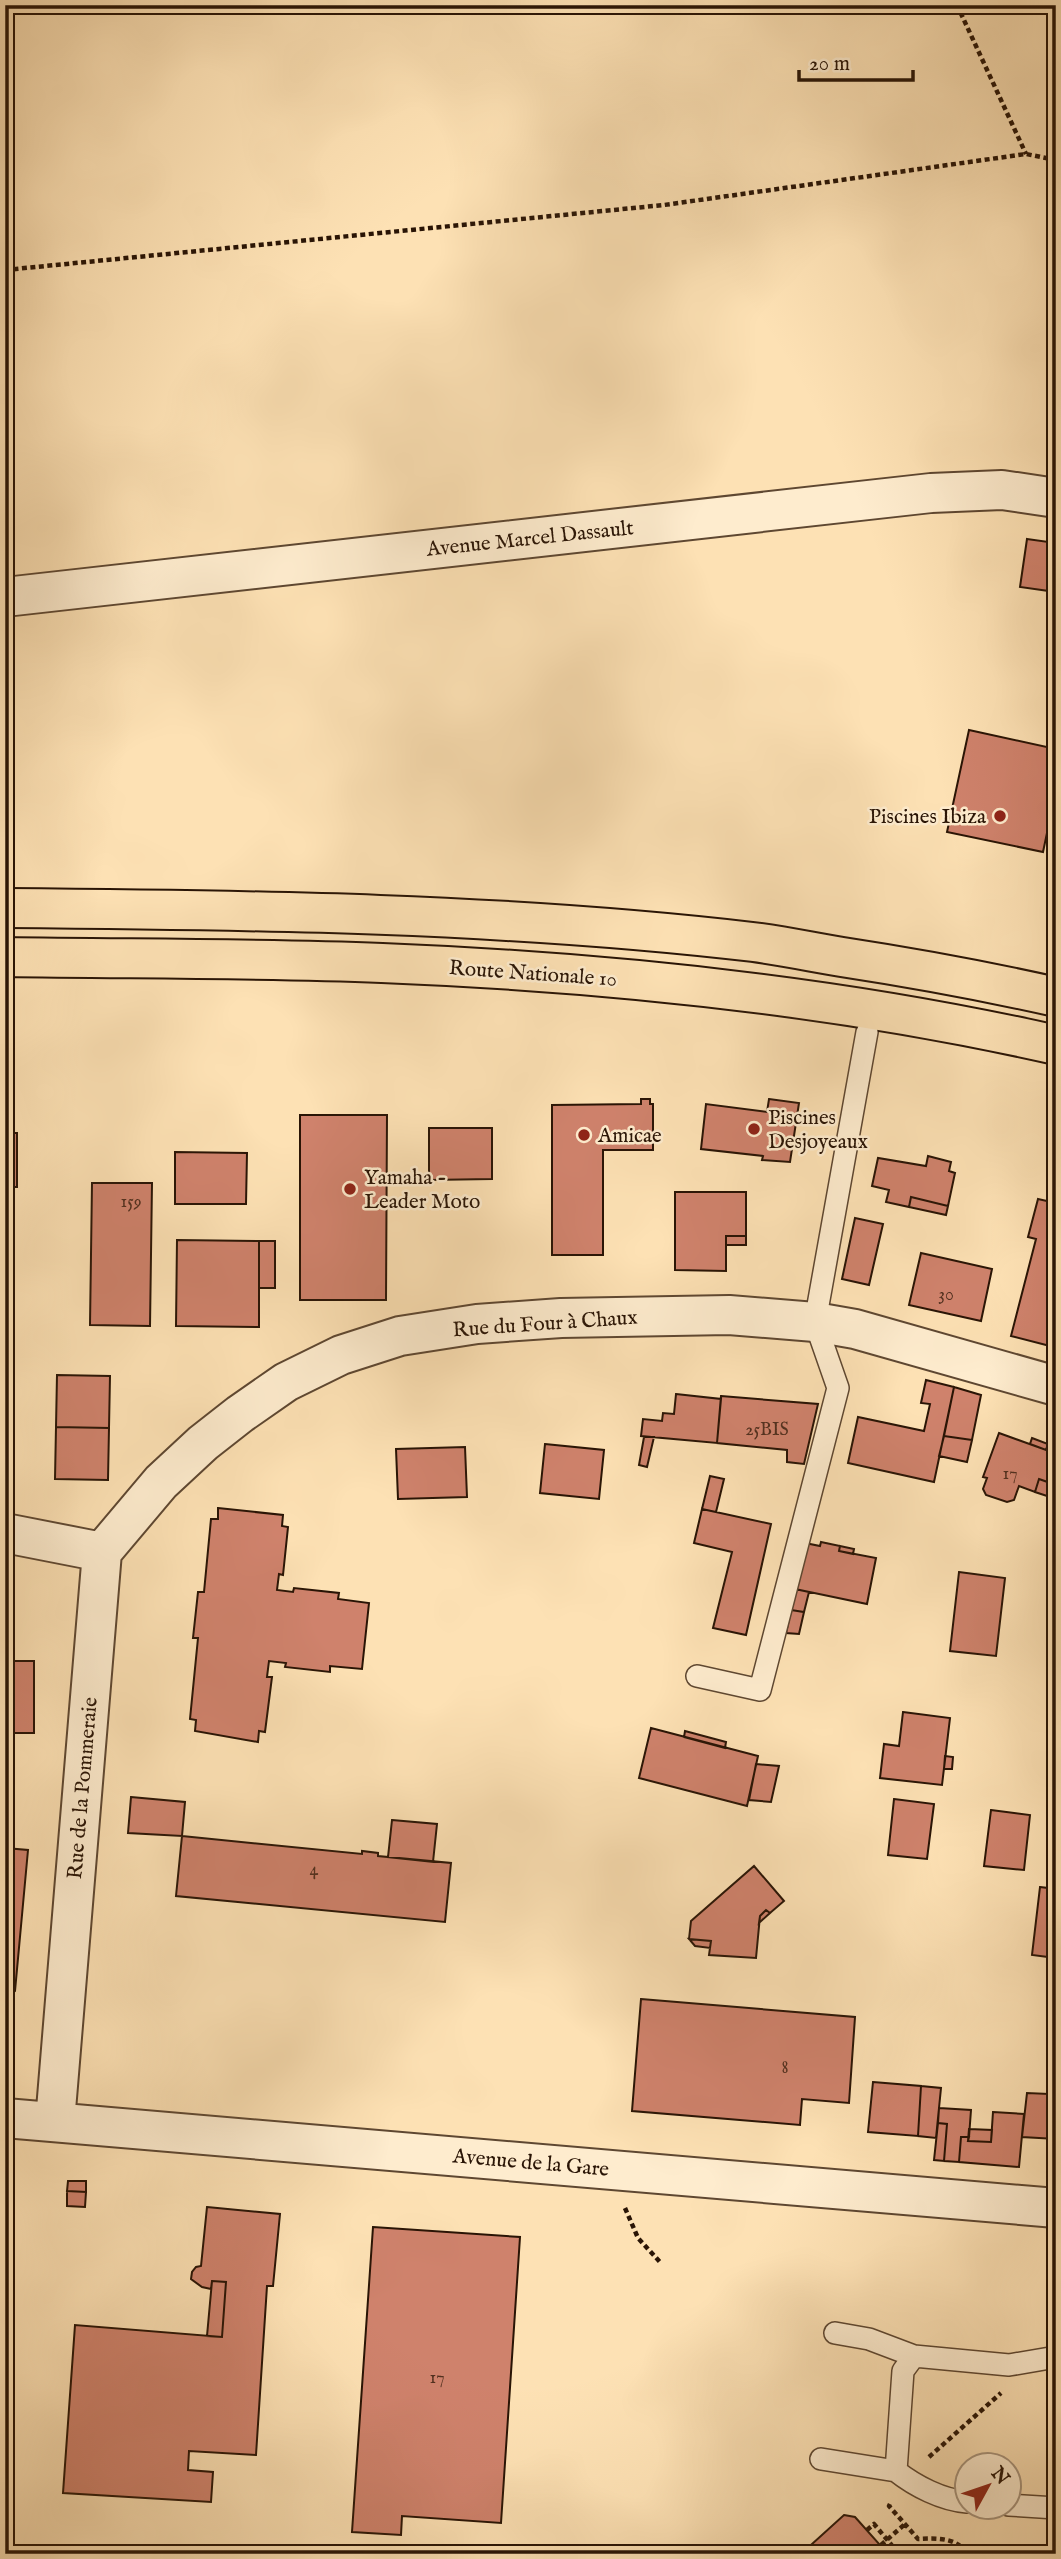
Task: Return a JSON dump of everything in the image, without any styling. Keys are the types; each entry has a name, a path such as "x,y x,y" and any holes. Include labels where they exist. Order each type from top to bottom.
{"main road":[{"path":"5,908 301,912 583,927 754,942 960,976 1056,997"},
{"name":"Route Nationale 10","path":"5,957 382,963 636,979 790,996 963,1024 1056,1045"}],"street":[{"name":"Avenue Marcel Dassault","path":"5,597 931,493 1002,490 1056,498"},
{"name":"Rue du Four à Chaux","path":"102,1552 161,1482 203,1443 240,1415 286,1382 341,1355 400,1336 477,1325 561,1318 729,1315 815,1322 855,1329 1056,1386"},
{"path":"5,1533 102,1552"},
{"name":"Rue de la Pommeraie","path":"55,2122 102,1552"},
{"name":"Avenue de la Gare","path":"5,2118 1056,2208"}],"lane":[{"path":"697,1676 761,1690 838,1388 815,1322 867,1032"},
{"path":"835,2333 869,2339 914,2356 1009,2365 1056,2357"},
{"path":"902,2476 903,2371 914,2356"},
{"path":"821,2459 902,2476 953,2501"},
{"path":"1023,2506 1056,2508"}],"path":[{"path":"957,5 1026,154"},
{"path":"5,270 664,205 1026,154 1056,160"},
{"path":"626,2171 625,2206 628,2217 638,2238 660,2262"},
{"path":"968,2554 950,2540 918,2539 889,2506 902,2476 926,2460 1004,2390 1009,2365"},
{"path":"867,2530 874,2524 899,2554"},
{"path":"881,2545 905,2524"}],"building":[{"path":"1027,539 1056,543 1056,592 1020,587"},
{"path":"969,730 1056,749 1056,790 1043,852 947,832"},
{"path":"641,1099 650,1099 650,1104 653,1104 653,1150 603,1150 603,1255 552,1255 552,1105 641,1104"},
{"path":"769,1099 799,1103 790,1162 701,1149 706,1104 767,1112"},
{"path":"300,1115 387,1115 386,1300 300,1300"},
{"path":"429,1128 492,1128 492,1179 429,1180"},
{"path":"5,1133 17,1133 17,1187 5,1187"},
{"path":"175,1152 247,1153 246,1204 175,1204"},
{"path":"928,1156 951,1162 949,1171 955,1173 948,1206 911,1197 909,1207 886,1202 889,1190 872,1186 878,1158 926,1166"},
{"path":"92,1183 152,1183 150,1326 90,1325"},
{"path":"675,1192 746,1192 746,1236 726,1236 726,1271 675,1270"},
{"path":"911,1197 948,1206 946,1215 909,1207"},
{"path":"1038,1199 1056,1203 1056,1323 1050,1346 1011,1336 1036,1239 1028,1237"},
{"path":"855,1218 883,1224 869,1285 842,1279"},
{"path":"726,1236 746,1236 746,1245 726,1245"},
{"path":"177,1240 259,1241 259,1327 176,1326"},
{"path":"259,1241 275,1241 275,1288 259,1288"},
{"path":"921,1253 992,1269 981,1321 909,1305"},
{"path":"57,1375 110,1376 109,1428 56,1427"},
{"path":"926,1380 954,1387 934,1482 848,1463 858,1417 924,1431 930,1404 921,1403"},
{"path":"954,1387 981,1395 972,1440 944,1436"},
{"path":"676,1394 721,1399 717,1443 641,1436 643,1419 662,1421 663,1413 674,1414"},
{"path":"721,1396 818,1404 804,1464 787,1462 787,1450 717,1443"},
{"path":"56,1427 109,1428 108,1480 55,1479"},
{"path":"999,1433 1046,1450 1048,1444 1056,1446 1056,1485 1039,1479 1035,1492 1019,1486 1014,1500 1007,1502 986,1495 983,1489 987,1478 983,1477"},
{"path":"944,1436 972,1440 967,1462 939,1456"},
{"path":"644,1437 654,1437 647,1467 639,1465"},
{"path":"1032,1438 1048,1444 1046,1450 1030,1444"},
{"path":"545,1444 604,1450 599,1499 540,1493"},
{"path":"465,1447 467,1497 398,1499 396,1449"},
{"path":"710,1476 724,1479 716,1512 702,1509"},
{"path":"1039,1479 1056,1485 1053,1498 1035,1492"},
{"path":"218,1508 283,1515 282,1526 288,1527 283,1575 279,1574 277,1590 293,1592 294,1588 339,1593 338,1599 369,1603 362,1669 330,1666 330,1672 285,1667 286,1663 269,1661 267,1677 272,1677 265,1732 259,1731 258,1742 195,1731 196,1720 190,1719 198,1638 193,1638 198,1592 204,1592 211,1519 218,1519"},
{"path":"702,1509 771,1524 746,1635 713,1628 732,1552 694,1543"},
{"path":"821,1542 840,1546 839,1551 876,1558 867,1604 795,1589 805,1543 820,1546"},
{"path":"840,1546 854,1549 853,1554 839,1551"},
{"path":"959,1572 1005,1578 996,1656 950,1651"},
{"path":"795,1589 809,1592 804,1612 791,1610"},
{"path":"5,1605 11,1605 12,1661 5,1661"},
{"path":"791,1610 804,1612 799,1634 786,1633"},
{"path":"5,1661 34,1661 34,1733 5,1733"},
{"path":"903,1712 950,1718 942,1785 880,1778 884,1744 899,1746"},
{"path":"651,1728 758,1756 747,1806 639,1778"},
{"path":"685,1731 726,1742 725,1748 684,1737"},
{"path":"945,1756 953,1757 952,1769 944,1769"},
{"path":"756,1764 779,1766 771,1802 749,1800"},
{"path":"131,1797 185,1802 182,1836 128,1833"},
{"path":"894,1799 934,1804 927,1859 888,1855"},
{"path":"991,1810 1030,1815 1024,1870 984,1866"},
{"path":"392,1820 437,1824 433,1862 388,1857"},
{"path":"182,1836 362,1854 362,1851 378,1853 378,1856 451,1863 445,1922 176,1896"},
{"path":"5,1848 28,1850 15,1991 5,1999"},
{"path":"754,1866 784,1901 770,1913 766,1910 760,1916 756,1958 709,1955 711,1941 689,1939 691,1921"},
{"path":"1040,1887 1056,1889 1056,1958 1032,1955"},
{"path":"766,1910 770,1913 759,1923 760,1916"},
{"path":"689,1939 711,1941 710,1948 695,1946"},
{"path":"641,1999 855,2017 849,2103 802,2099 800,2125 632,2111"},
{"path":"1051,2059 1056,2059 1056,2139 1022,2137 1027,2093 1049,2094"},
{"path":"873,2082 921,2086 918,2136 868,2132"},
{"path":"921,2086 941,2088 936,2138 918,2136"},
{"path":"939,2108 971,2110 969,2137 961,2137 959,2162 944,2161 947,2124 938,2123"},
{"path":"993,2112 1024,2114 1019,2167 959,2162 961,2137 969,2137 968,2141 991,2142"},
{"path":"938,2123 947,2124 944,2161 934,2160"},
{"path":"969,2129 992,2130 991,2142 968,2141"},
{"path":"68,2181 86,2181 86,2192 67,2191"},
{"path":"67,2191 86,2192 85,2207 67,2206"},
{"path":"207,2207 280,2214 273,2286 267,2286 256,2455 189,2451 188,2470 213,2472 211,2502 63,2493 75,2325 222,2337 226,2282 212,2281 211,2289 202,2287 191,2279 192,2272 201,2266"},
{"path":"373,2227 520,2237 501,2523 402,2516 401,2535 352,2532"},
{"path":"212,2281 226,2282 222,2337 207,2336"},
{"path":"844,2515 855,2517 888,2554 801,2554"}],"place":[{"name":"Piscines Ibiza","path":"1000,816"},
{"name":"Piscines Desjoyeaux","path":"754,1129"},
{"name":"Amicae","path":"584,1135"},
{"name":"Yamaha - Leader Moto","path":"350,1189"}]}
